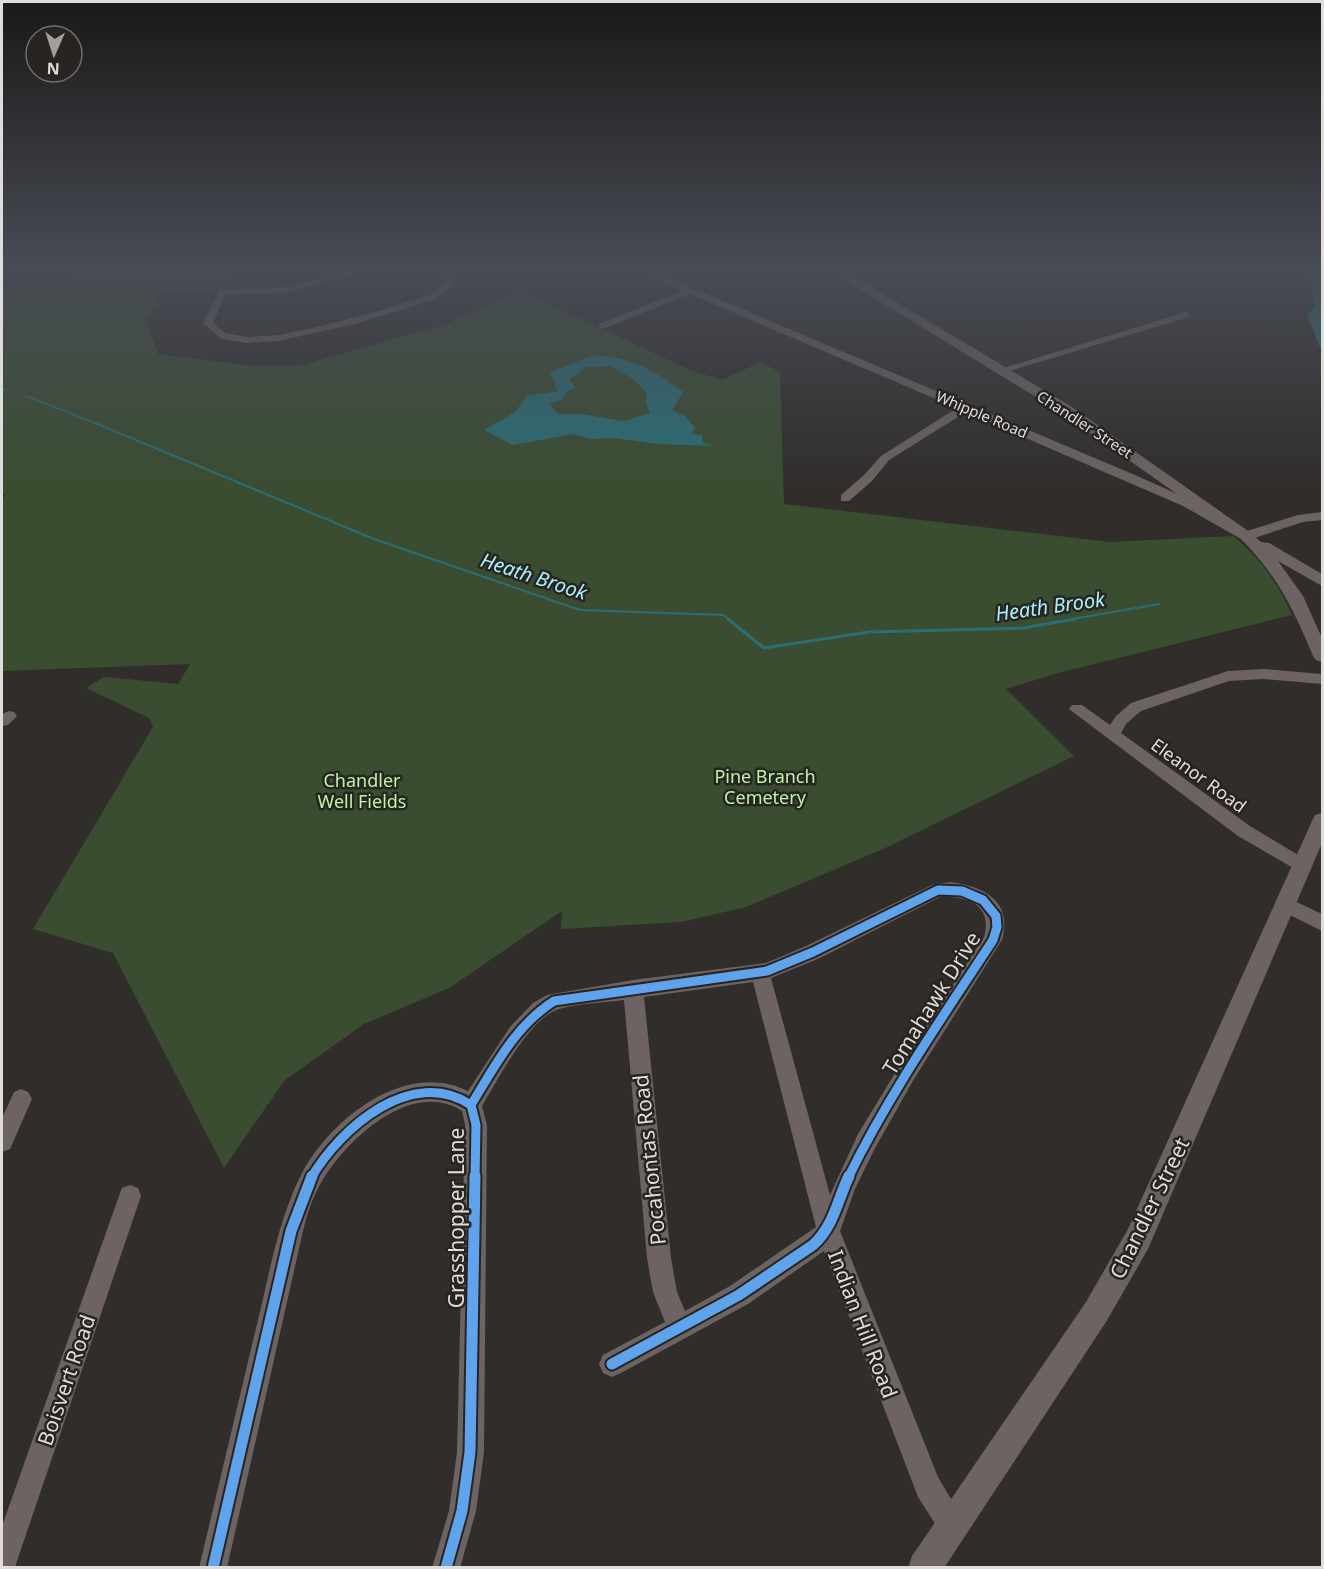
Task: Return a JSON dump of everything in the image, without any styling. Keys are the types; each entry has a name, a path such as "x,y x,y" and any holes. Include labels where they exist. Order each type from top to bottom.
{"main road":[{"name":"Chandler Street","path":"954,341 1102,433 1246,536 1267,557 1294,596 1323,656"},
{"name":"Whipple Road","path":"1246,536 1316,577"},
{"path":"1284,581 1289,574 1316,577"},
{"name":"Chandler Street","path":"924,1568 1096,1312 1138,1239 1323,821"}],"street":[{"name":"Whipple Road","path":"807,341 1160,491 1207,513 1246,536"},
{"path":"1002,370 1102,341"},
{"path":"845,498 868,478 885,458 965,408"},
{"path":"1160,491 1170,489 1174,484"},
{"path":"1246,536 1302,518 1323,516"},
{"path":"1112,735 1121,720 1136,707 1228,676 1263,674 1323,679"},
{"name":"Eleanor Road","path":"1077,709 1244,831 1302,866"},
{"name":"Tomahawk Drive","path":"471,1105 519,1031 545,1006 562,998 760,972 813,952 922,896 938,891 953,889 972,894 990,907 997,919 996,933 987,950 907,1072 866,1142 845,1185 828,1230 813,1245 757,1284 612,1364"},
{"path":"1286,905 1323,923"},
{"name":"Indian Hill Road","path":"760,972 828,1230 928,1487 953,1526"},
{"name":"Pocahontas Road","path":"633,989 659,1258 665,1292 680,1328"},
{"name":"Grasshopper Lane","path":"213,1568 291,1231 304,1192 314,1173 355,1126 388,1102 425,1091 443,1092 459,1097 471,1105 476,1125 472,1412 463,1516 446,1568"},
{"path":"2,1141 21,1099"},
{"name":"Boisvert Road","path":"2,1564 130,1196"}],"green space":[{"name":"Chandler Well Fields","path":"2,341 153,341 158,354 255,366 302,365 386,341 629,341 692,371 723,380 760,362 780,372 784,504 1110,542 1233,536 1252,553 1267,572 1281,592 1292,615 1058,673 1006,689 1074,756 883,849 746,907 681,922 561,929 562,911 449,988 364,1024 284,1081 224,1168 113,953 33,929 153,727 149,718 86,688 104,677 178,684 190,664 2,671 2,500 5,495 2,494"}],"water":[{"path":"1318,341 1322,341 1322,352"},
{"path":"593,355 606,356 641,366 683,392 672,410 686,417 695,428 692,434 702,435 703,442 712,446 657,444 614,438 590,439 573,434 513,445 484,430 515,412 527,396 558,391 550,373","holes":["611,366 636,381 647,393 646,403 650,413 623,421 582,414 558,414 549,404 562,400 567,391 576,388 569,380 586,367"]}],"waterway":[{"name":"Heath Brook","path":"2,389 6,390"},
{"name":"Heath Brook","path":"26,396 98,424"},
{"name":"Heath Brook","path":"95,423 374,539 580,610 723,615 730,620"},
{"name":"Heath Brook","path":"1067,620 1159,604"},
{"name":"Heath Brook","path":"728,619 764,648 869,632 1023,628 1075,619"}],"cycle path":[{"path":"471,1105 517,1033 540,1010 554,1001 767,971 813,952 938,890 950,889 973,894 991,907 996,916 997,927 993,940 907,1072 866,1142 845,1185 831,1224 824,1235 813,1245 739,1295 612,1364"},
{"path":"213,1568 291,1231 306,1189 323,1160 351,1129 386,1104 404,1096 423,1092 454,1095 471,1105 476,1125 472,1423 462,1511 446,1568"}],"park label":[{"name":"Pine Branch Cemetery","path":"765,786"}]}
